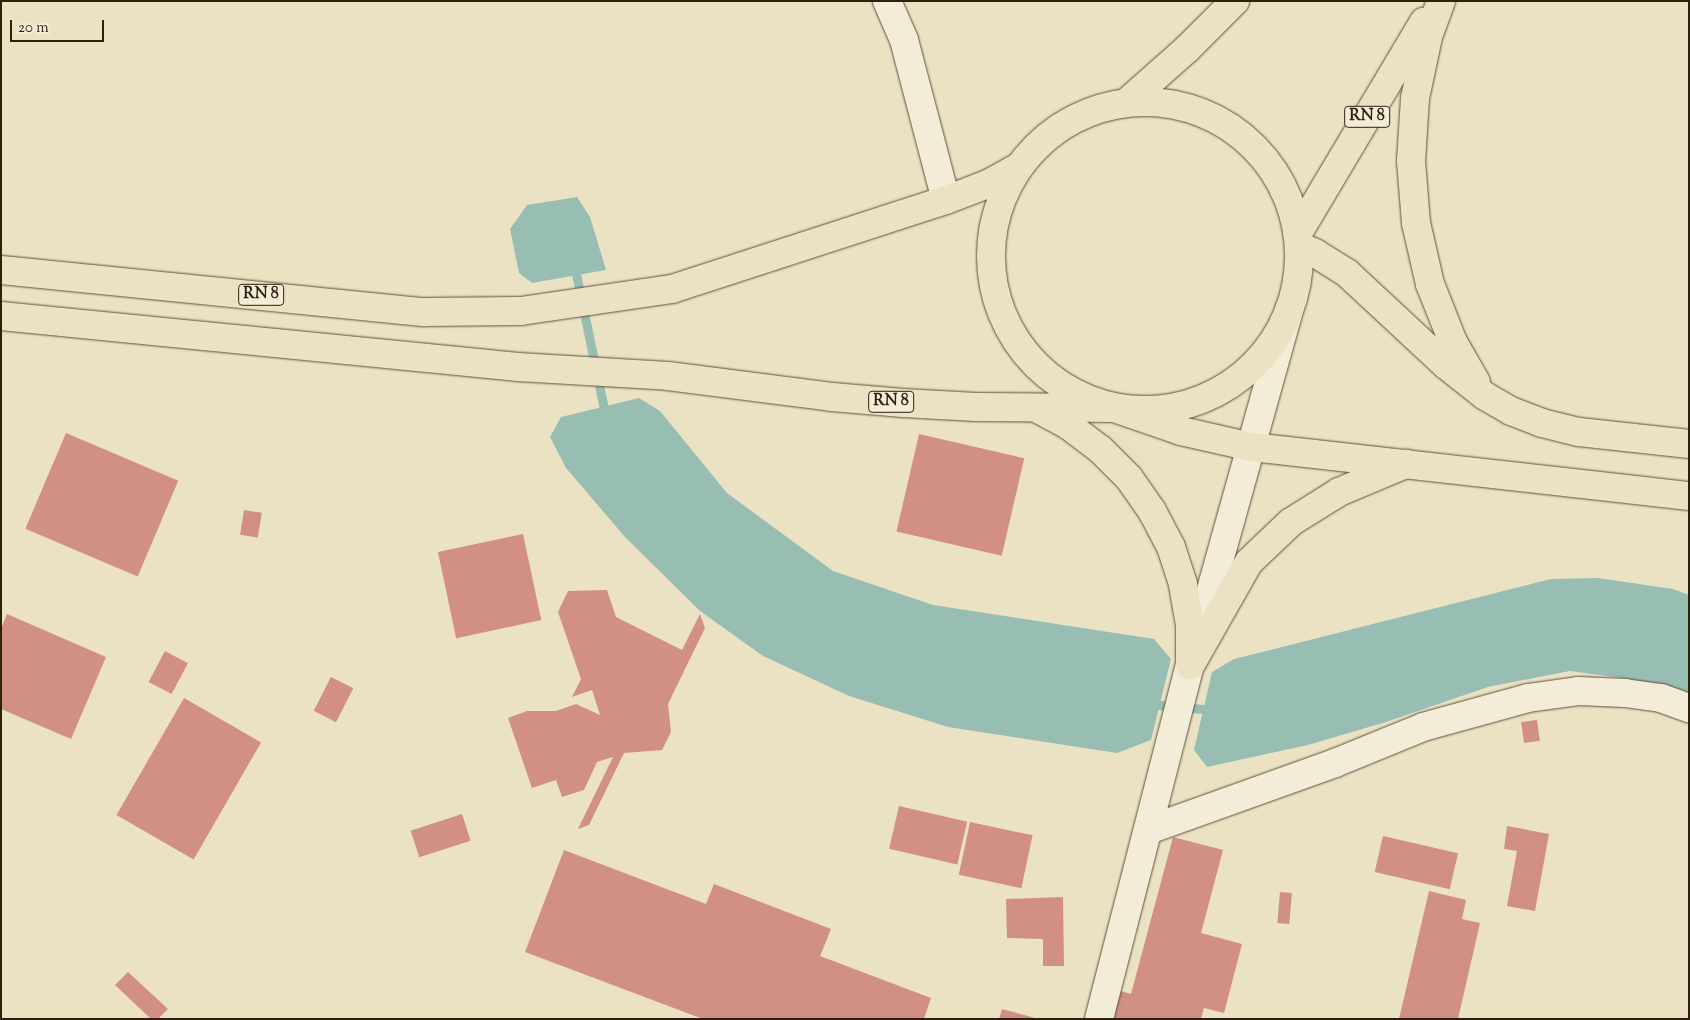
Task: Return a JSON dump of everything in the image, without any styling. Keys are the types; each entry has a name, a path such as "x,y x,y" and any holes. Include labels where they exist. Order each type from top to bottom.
{"highway":[{"path":"1126,102 1187,49 1235,1"},
{"name":"RN 8","path":"1298,239 1436,1"},
{"path":"1441,1 1428,37 1415,98 1411,161 1416,223 1430,284 1453,342 1485,396"},
{"path":"1114,408 1150,411 1186,406 1219,392 1249,370 1273,343 1289,311 1298,279 1298,239 1284,188 1256,149 1249,143 1218,120 1174,104 1126,102 1095,110 1066,124 1040,143 1018,167 999,207 991,250 995,293 1011,334 1038,368 1074,394 1114,408 1181,431 1252,446 1689,496"},
{"name":"RN 8","path":"1,270 425,312 521,311 672,289 946,200 988,184 1018,167"},
{"path":"1298,239 1315,253 1347,273 1446,365 1485,396 1511,410 1542,423 1579,432 1689,444"},
{"name":"RN 8","path":"1,316 518,368 668,376 832,397 903,403 976,407 1114,408"},
{"path":"1033,406 1068,425 1100,449 1129,478 1152,510 1171,546 1183,585 1190,625 1190,665"},
{"path":"1190,665 1249,562 1291,522 1339,492 1410,463"}],"street":[{"path":"887,1 904,40 946,200"},
{"path":"904,1 904,40"},
{"path":"1099,1019 1190,665 1289,311"},
{"path":"1148,830 1335,762 1423,726 1528,698 1578,691 1625,693 1661,698 1689,708"}],"water":[{"path":"577,197 590,217 606,270 532,283 519,273 510,229 527,205"},
{"path":"639,398 660,411 727,493 833,571 933,605 1154,639 1171,659 1151,740 1117,753 948,727 849,696 763,656 700,611 625,537 566,468 550,437 561,417"},
{"path":"1598,578 1673,589 1689,595 1689,693 1622,678 1570,671 1488,687 1386,722 1308,745 1207,767 1194,750 1212,672 1234,659 1551,579"}],"building":[{"path":"66,433 178,481 138,576 25,529"},
{"path":"919,434 1024,458 1002,556 897,531"},
{"path":"244,510 262,513 258,538 240,535"},
{"path":"523,534 541,620 456,638 438,552"},
{"path":"607,590 616,617 682,650 700,614 705,628 668,704 671,732 662,750 624,753 589,825 578,829 613,757 597,762 584,790 562,797 556,780 532,788 508,718 527,711 556,711 576,704 600,715 592,690 572,697 581,679 558,612 568,591"},
{"path":"7,614 106,657 71,739 1,709 1,629"},
{"path":"165,651 188,663 172,694 149,682"},
{"path":"331,677 353,688 336,722 314,711"},
{"path":"184,698 261,742 194,859 116,815"},
{"path":"1537,720 1540,741 1524,743 1521,722"},
{"path":"899,806 967,822 957,865 889,849"},
{"path":"462,814 471,841 419,857 411,831"},
{"path":"970,822 1033,835 1021,888 959,875"},
{"path":"1507,826 1549,834 1535,911 1507,906 1517,851 1504,849"},
{"path":"1383,836 1458,853 1450,889 1375,872"},
{"path":"1173,837 1223,850 1201,933 1242,944 1224,1013 1204,1008 1201,1019 1101,1019 1110,988 1131,994"},
{"path":"564,850 706,904 714,884 831,929 820,956 931,998 924,1019 703,1019 525,952"},
{"path":"1429,891 1466,900 1462,919 1480,923 1458,1019 1399,1019"},
{"path":"1280,892 1292,893 1289,924 1277,923"},
{"path":"1063,897 1064,966 1043,966 1043,939 1007,938 1006,899"},
{"path":"128,972 168,1009 158,1019 151,1019 115,985"},
{"path":"1002,1009 1035,1018 1035,1019 999,1019"}],"waterway":[{"path":"574,264 606,418"},
{"path":"1150,704 1214,710"}]}
